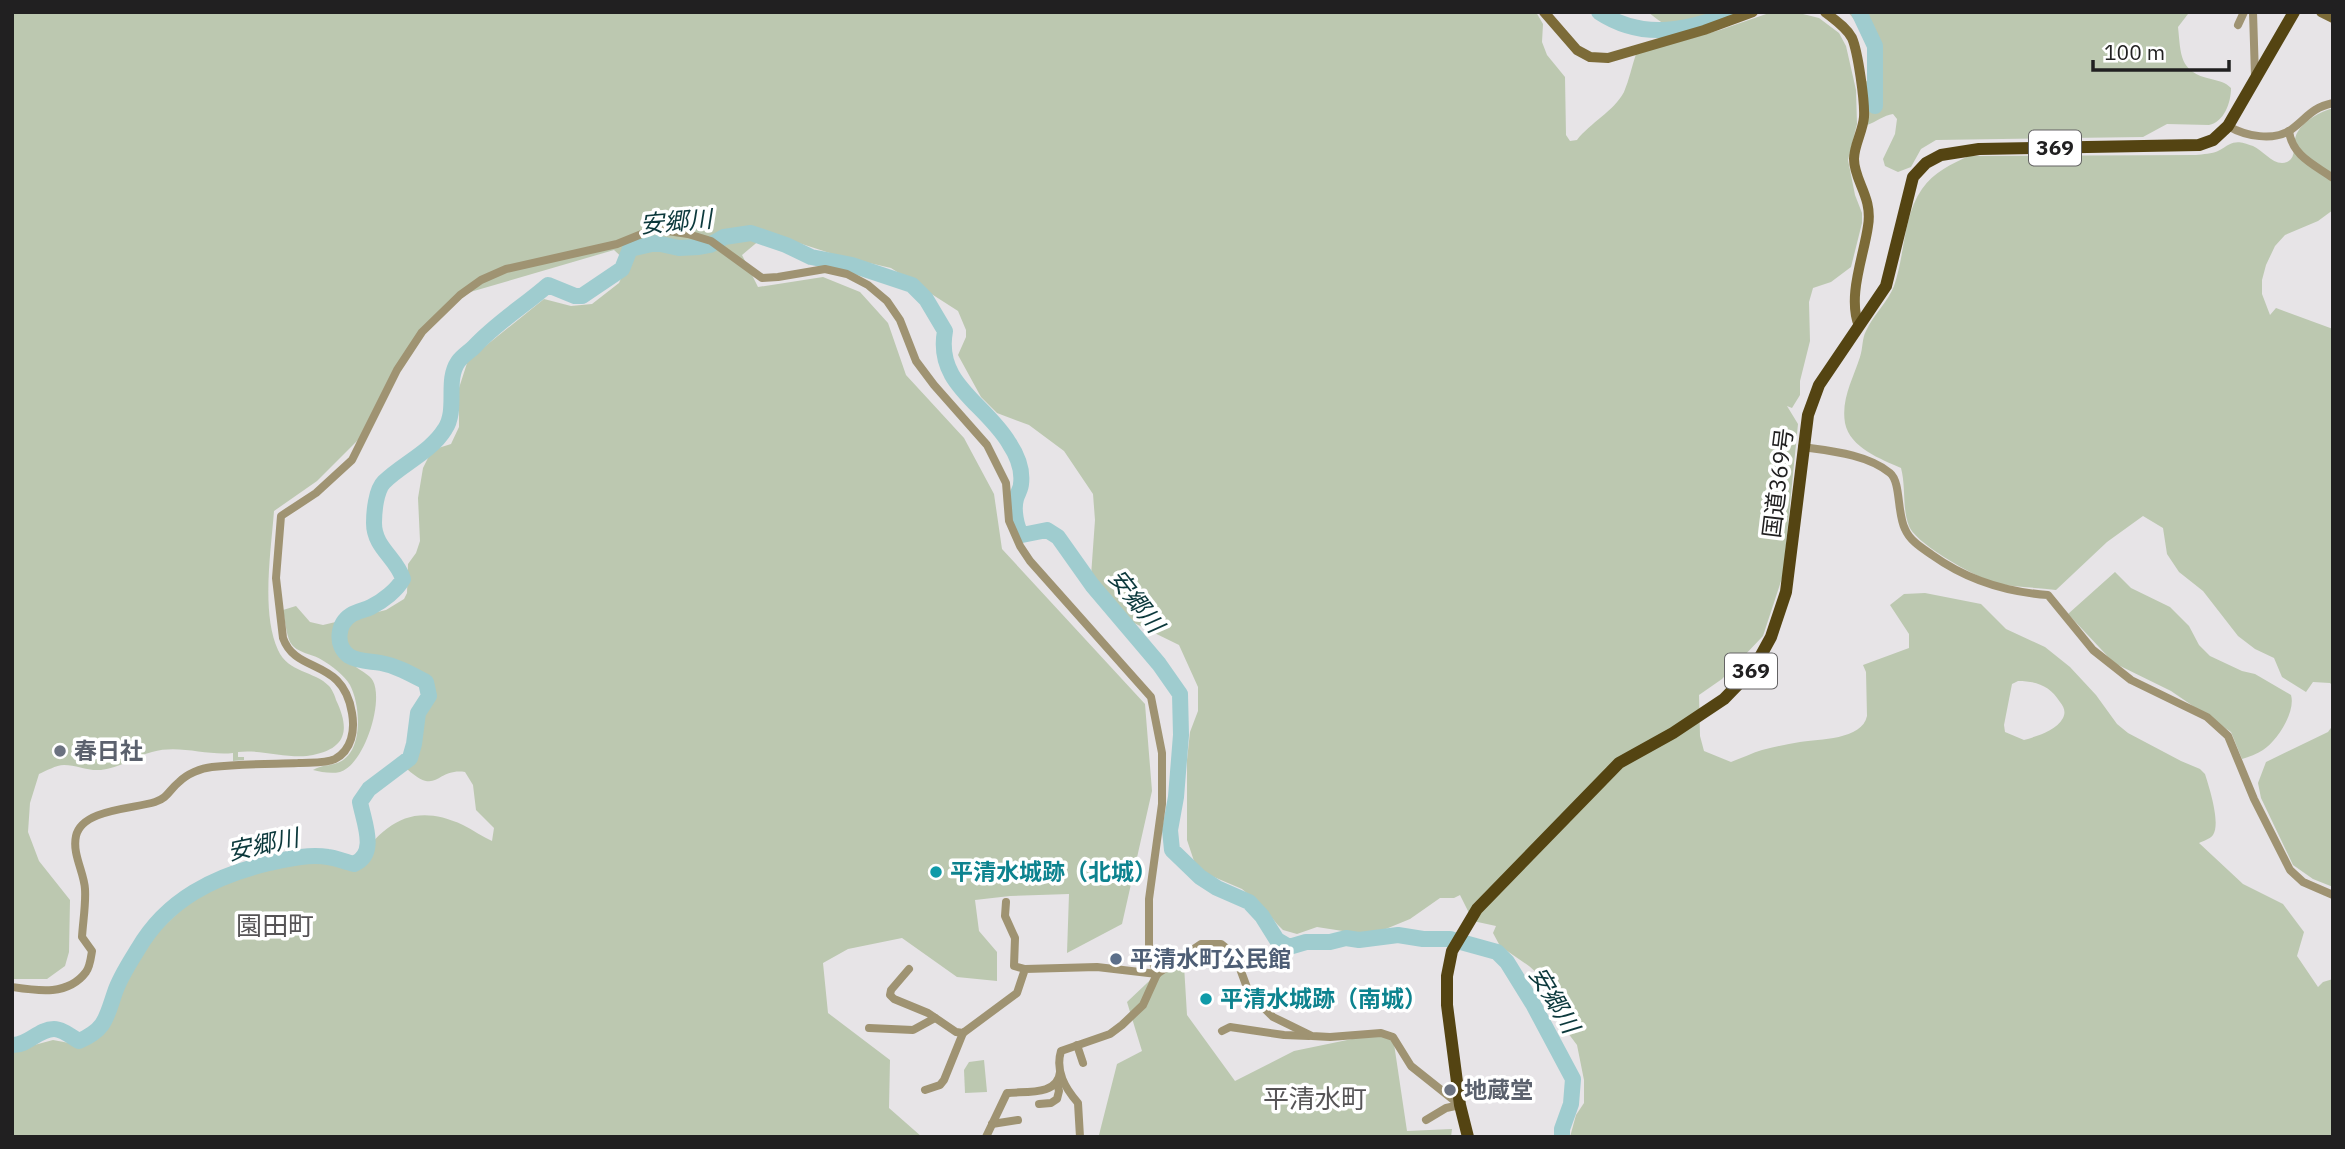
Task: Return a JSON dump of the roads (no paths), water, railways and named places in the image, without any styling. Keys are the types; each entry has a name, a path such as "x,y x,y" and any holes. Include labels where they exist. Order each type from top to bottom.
{"highway":[{"name":"国道369号","path":"1468,1137 1447,1005 1447,976 1452,951 1475,911 1619,763 1673,733 1724,699 1754,668 1771,637 1786,592 1808,415 1819,384 1886,286 1913,177 1926,163 1941,155 1979,149 2199,145 2213,140 2228,126 2294,12"}],"main road":[{"path":"1544,12 1577,50 1590,57 1608,58 1704,30 1753,12"},
{"path":"1825,12 1852,37 1857,53 1864,117 1854,159 1867,197 1869,224 1859,263 1855,311 1859,326"},
{"path":"2321,12 2333,18"}],"street":[{"path":"2238,25 2244,12"},
{"path":"2253,12 2255,82"},
{"path":"2228,126 2243,134 2270,136 2289,131 2315,108 2333,103"},
{"path":"2289,131 2290,141 2303,159 2333,178"},
{"path":"12,987 47,991 68,988 87,971 92,951 82,937 85,887 77,854 76,836 83,823 97,816 165,799 178,782 210,767 327,762 346,751 354,734 352,711 342,686 328,671 300,659 285,643 276,578 281,516 316,493 352,460 397,370 422,332 460,295 481,280 519,264 617,244 654,229 688,234 716,243 762,278 825,269 847,274 869,285 887,301 900,320 916,361 933,385 987,445 1006,483 1009,521 1020,547 1151,697 1162,753 1162,804 1149,899 1149,952 1157,974"},
{"path":"1802,447 1846,454 1876,464 1892,474 1905,530 1916,544 1959,573 1990,585 2024,593 2048,595 2093,650 2132,680 2207,717 2228,736 2264,821 2290,870 2303,882 2333,895"},
{"path":"1006,902 1005,916 1015,938 1014,966 1025,969 1097,967 1157,974"},
{"path":"1080,1137 1079,1103 1069,1094 1060,1071 1061,1051 1110,1034 1122,1025 1143,1005 1157,974 1201,944 1221,944 1235,956 1249,993 1273,1017 1312,1036"},
{"path":"909,969 891,990 890,995 962,1033"},
{"path":"925,1090 940,1085 944,1080 962,1033 1017,993 1025,969"},
{"path":"869,1028 913,1030 935,1018"},
{"path":"1222,1031 1230,1027 1272,1034 1330,1037 1381,1033 1394,1037 1411,1066 1461,1105"},
{"path":"1077,1045 1083,1063"},
{"path":"1040,1104 1058,1099 1056,1083 1060,1071"},
{"path":"986,1137 1007,1093 1044,1090 1056,1083"},
{"path":"1426,1120 1446,1108 1461,1105"},
{"path":"992,1124 1018,1121"}],"waterway":[{"path":"1599,12 1616,22 1651,30 1686,27 1739,12"},
{"path":"1859,12 1875,46 1875,106"},
{"name":"安郷川","path":"12,1045 18,1045 54,1029 79,1041 95,1032 107,1016 122,975 150,931 163,916 194,892 249,868 298,857 328,857 354,864 361,859 366,853 368,837 360,802 369,789 410,758 418,713 429,696 426,682 409,673 387,664 349,656 341,647 341,629 346,619 380,602 403,579 375,532 377,496 381,486 391,475 424,451 445,429 451,413 452,378 458,362 491,330 548,285 575,296 582,296 622,269 630,249 656,243 679,248 699,247 710,245 724,237 751,233 811,257 852,265 912,285 926,299 945,331 947,365 955,379 999,429 1017,457 1021,478 1015,513 1022,535 1047,530 1058,537 1092,585 1159,664 1180,694 1181,735 1176,797 1170,830 1172,850 1200,877 1249,902 1262,916 1277,940 1289,947 1306,942 1398,935 1450,939 1497,952 1507,962 1533,1004 1573,1079 1571,1104 1562,1129 1562,1137"}],"place":[{"name":"春日社","path":"60,751"},
{"name":"平清水城跡（北城）","path":"936,872"},
{"name":"平清水町公民館","path":"1116,959"},
{"name":"平清水城跡（南城）","path":"1206,999"},
{"name":"地蔵堂","path":"1450,1090"}],"district":[{"name":"園田町","path":"275,926"},
{"name":"平清水町","path":"1315,1099"}]}
